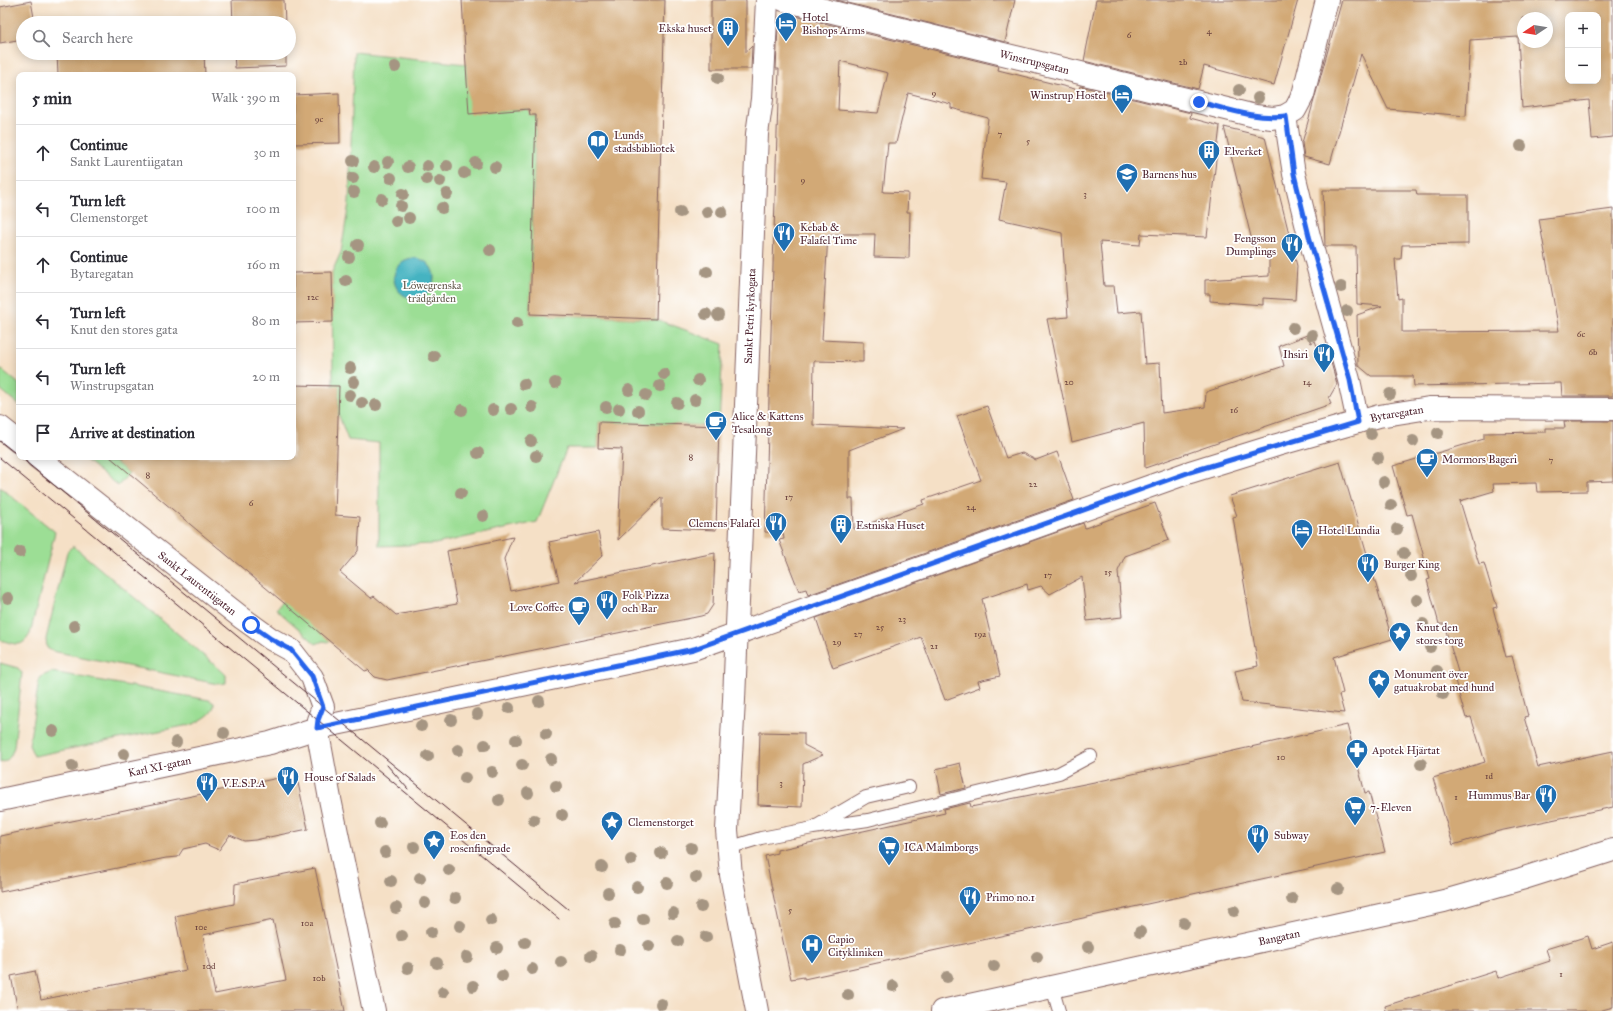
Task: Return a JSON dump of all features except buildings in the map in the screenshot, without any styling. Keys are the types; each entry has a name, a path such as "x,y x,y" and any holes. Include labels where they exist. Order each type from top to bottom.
{"street":[{"name":"Sankt Petri kyrkogata","path":"736,633 750,341 757,134 762,99 766,0"},
{"name":"Winstrupsgatan","path":"784,0 1255,116 1272,118 1286,116"},
{"path":"1327,0 1303,95 1295,110 1286,116 1294,174 1309,236 1350,380 1358,422"},
{"name":"Bytaregatan","path":"736,633 1190,472 1358,422 1400,412 1429,408 1613,409"},
{"path":"0,427 16,440"},
{"name":"Sankt Laurentiigatan","path":"41,460 242,618 271,639 291,650 312,676 323,707 318,720 317,728"},
{"path":"374,1011 330,799 317,728 694,649 736,633 727,830 731,875 757,1011"},
{"name":"Karl XI-gatan","path":"0,800 270,743 317,728"},
{"name":"Bangatan","path":"942,1011 1444,901 1613,850"}],"lane":[{"path":"728,848 761,838 813,828 868,820 1059,773 1091,756"},
{"path":"813,828 866,797 909,787"},
{"path":"1052,987 1059,1011"}],"green space":[{"name":"Löwegrenska trädgården","path":"354,52 466,64 470,113 529,109 530,115 536,115 530,314 656,319 723,344 719,426 599,422 598,448 567,448 537,522 435,544 379,546 379,443 348,440 338,413 339,386 333,386 332,272 341,252 349,203"},
{"path":"0,368 16,381 16,402 0,389"},
{"path":"86,460 113,460 129,473 118,486"},
{"path":"0,487 55,532 30,634 21,644 14,644 0,640"},
{"path":"73,546 222,671 226,675 226,683 218,684 52,651 47,648 46,639 67,552"},
{"path":"283,601 331,641 323,641 316,644 276,609"},
{"path":"0,663 18,668 22,673 14,747 9,758 0,763"},
{"path":"52,672 209,700 214,703 214,707 207,716 194,724 34,756 29,745 39,680 42,676"}],"water":[{"path":"418,258 425,261 431,267 434,278 433,286 425,295 418,298 410,298 403,295 395,286 394,274 397,267 406,259"}],"tram line":[{"path":"0,441 16,454"},
{"path":"0,458 559,919"},
{"path":"24,460 568,909"},
{"path":"387,765 408,789"}],"place":[{"name":"Hotel Bishops Arms","path":"786,42"},
{"name":"Ekska huset","path":"728,48"},
{"name":"Winstrup Hostel","path":"1122,114"},
{"name":"Lunds stadsbibliotek","path":"598,160"},
{"name":"Elverket","path":"1209,170"},
{"name":"Barnens hus","path":"1127,194"},
{"name":"Kebab & Falafel Time","path":"784,252"},
{"name":"Fengsson Dumplings","path":"1292,264"},
{"name":"Ihsiri","path":"1324,374"},
{"name":"Alice & Kattens Tesalong","path":"716,442"},
{"name":"Mormors Bageri","path":"1427,478"},
{"name":"Clemens Falafel","path":"776,542"},
{"name":"Estniska Huset","path":"841,544"},
{"name":"Hotel Lundia","path":"1302,550"},
{"name":"Burger King","path":"1368,584"},
{"name":"Folk Pizza och Bar","path":"607,620"},
{"name":"Love Coffee","path":"579,626"},
{"name":"Knut den stores torg","path":"1400,652"},
{"name":"Monument över gatuakrobat med hund","path":"1379,700"},
{"name":"Apotek Hjärtat","path":"1357,770"},
{"name":"House of Salads","path":"288,796"},
{"name":"V.E.S.P.A","path":"207,802"},
{"name":"Hummus Bar","path":"1546,814"},
{"name":"7-Eleven","path":"1355,826"},
{"name":"Clemenstorget","path":"612,842"},
{"name":"Subway","path":"1258,854"},
{"name":"Eos den rosenfingrade","path":"434,860"},
{"name":"ICA Malmborgs","path":"889,866"},
{"name":"Primo no.1","path":"970,916"},
{"name":"Capio Citykliniken","path":"812,964"}],"route":[{"path":"251,625 271,639 291,650 312,676 323,707 318,720 317,728 334,725 694,649 1190,472 1358,422 1350,380 1324,294 1294,174 1286,116 1272,118 1255,116 1199,102"}]}
